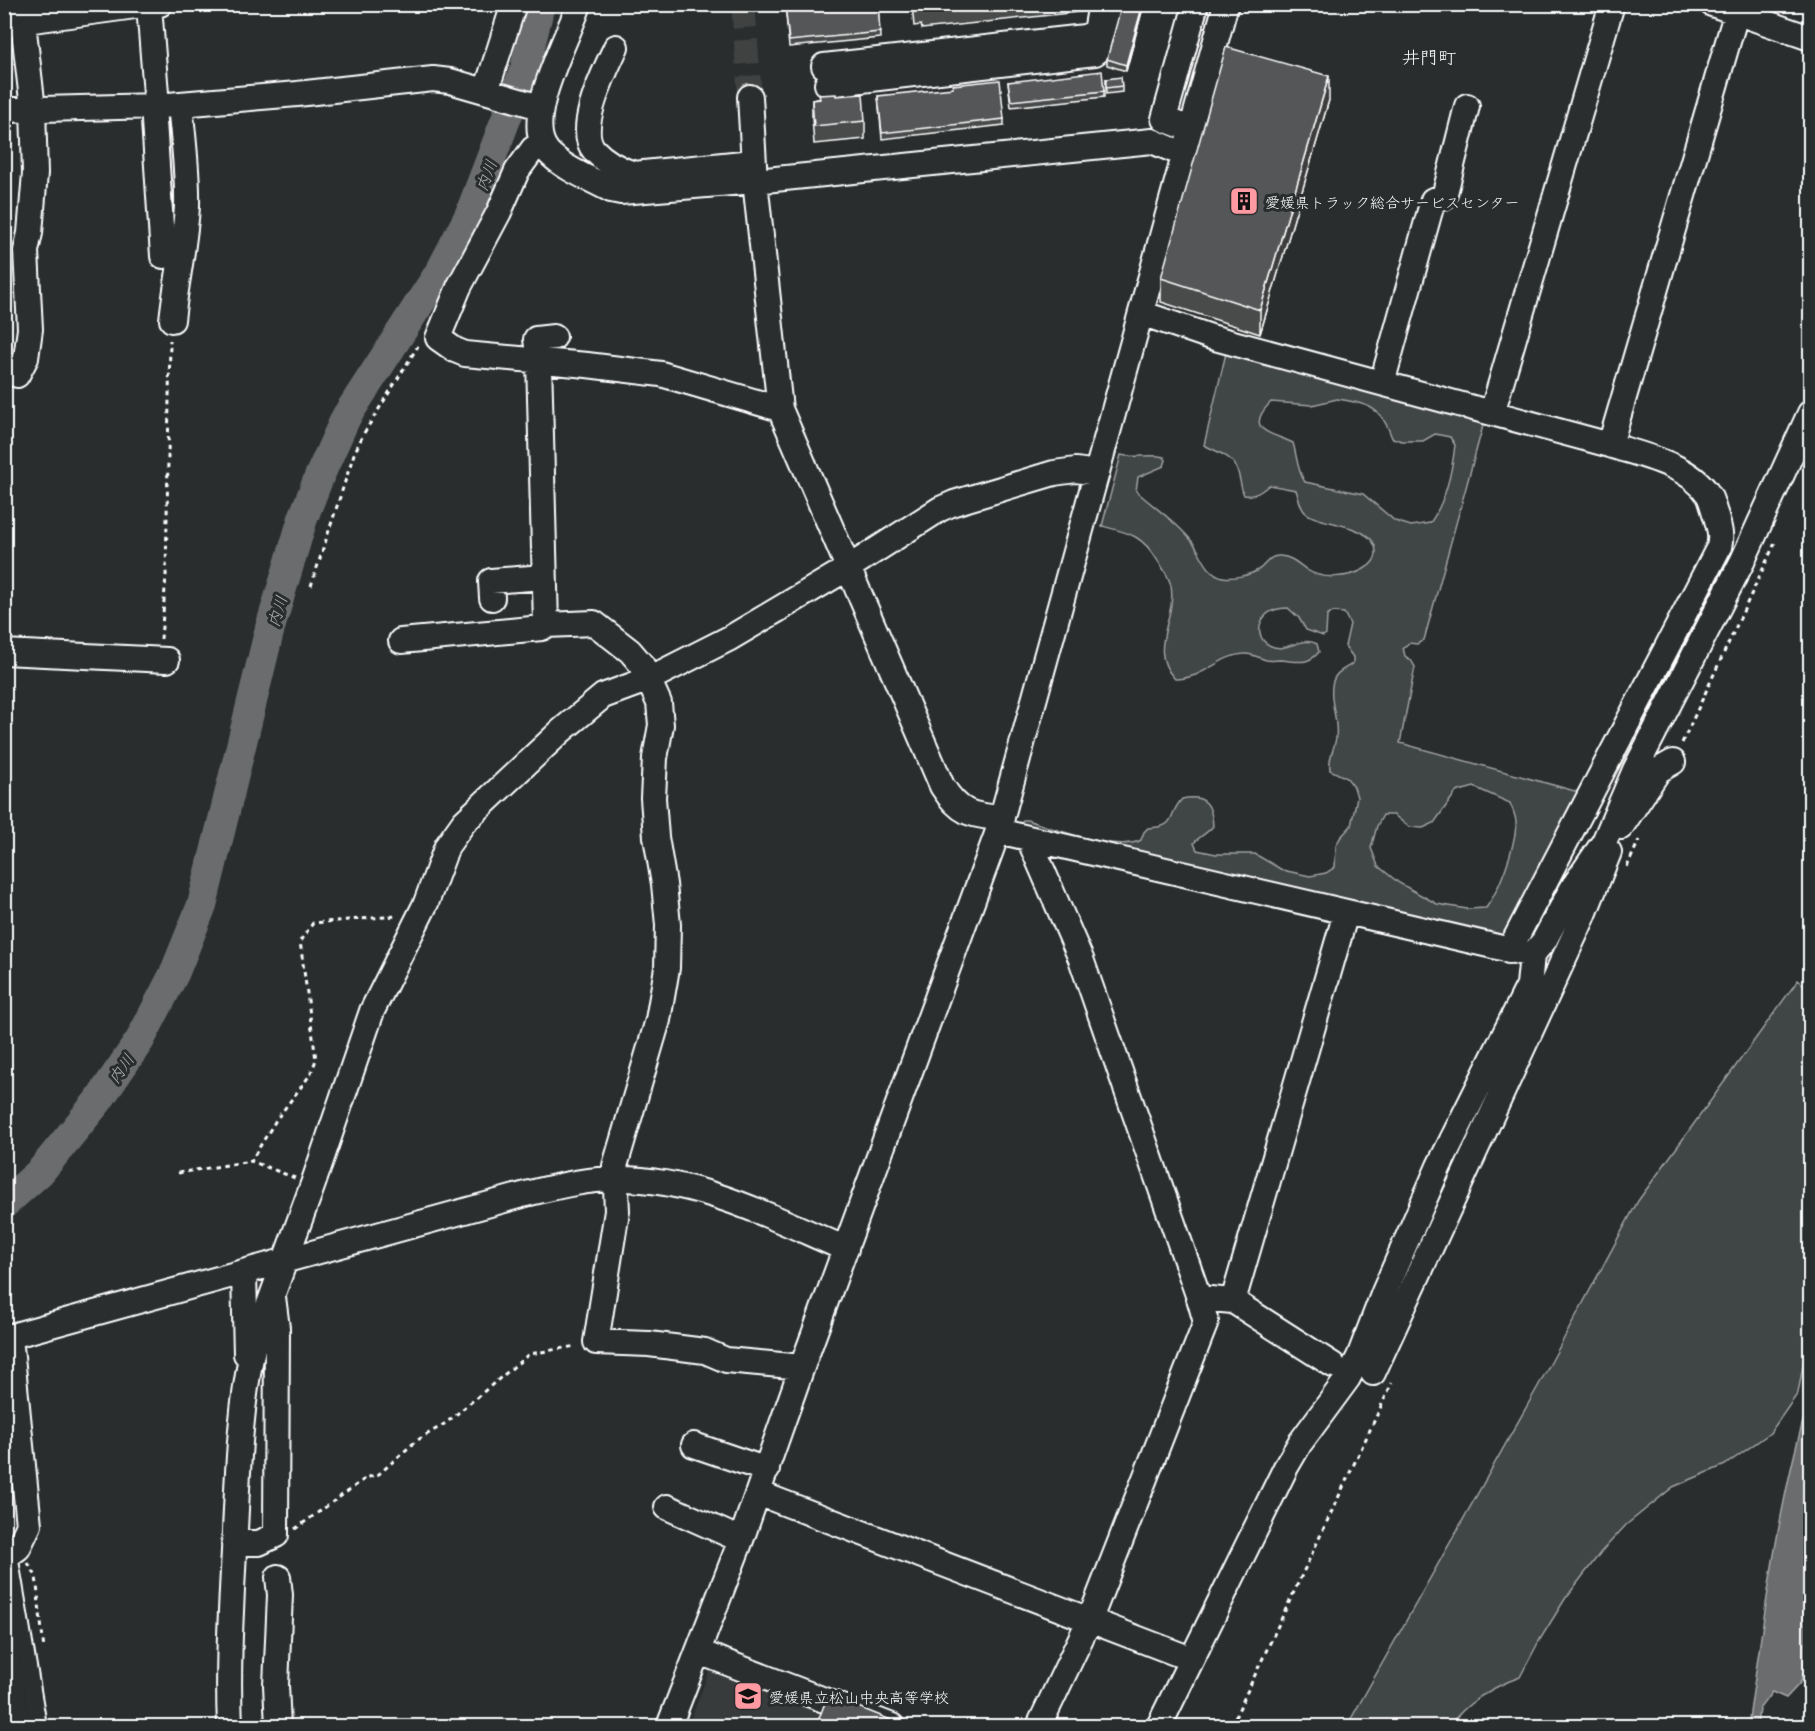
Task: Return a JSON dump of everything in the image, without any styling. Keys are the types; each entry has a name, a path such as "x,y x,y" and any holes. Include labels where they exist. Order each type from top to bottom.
{"highway":[{"path":"4,1665 13,1726"}],"main road":[{"path":"4,1567 31,1726"}],"street":[{"path":"490,92 514,4"},
{"path":"579,4 536,106 542,143 554,158 611,190 621,192 754,171"},
{"path":"1100,4 1096,32 1085,37 825,75 1095,53 1104,46 1113,4"},
{"path":"1093,132 1162,125 1196,4"},
{"path":"669,1726 767,1470 802,1367 1000,825 1226,4"},
{"path":"1492,413 1612,4"},
{"path":"1712,4 1738,9 1810,38"},
{"path":"17,375 26,358 30,329 26,251 30,233 34,174 33,109 12,14 153,5 163,105 163,256"},
{"path":"1610,445 1738,9"},
{"path":"616,47 589,113 587,132 592,148 618,169 634,174 754,171 1152,141 1183,154"},
{"path":"4,110 163,105 297,94 415,79 450,81 536,106"},
{"path":"750,97 754,171 780,409 942,786 957,806 966,813 1029,838 1521,953 1544,941 1573,887 1659,770 1673,762"},
{"path":"163,105 187,187 180,271 172,320"},
{"path":"1382,383 1432,200 1444,197 1467,106"},
{"path":"1164,119 1190,129"},
{"path":"542,143 528,154 517,171 499,212 459,287 438,338 465,354 661,374 780,409"},
{"path":"1141,313 1211,337 1610,445 1656,460 1692,478 1710,496 1722,536 1719,547 1521,953 1529,985 1439,1166 1359,1356 1348,1378 1300,1443 1159,1726"},
{"path":"546,625 539,360 536,339 554,337"},
{"path":"1373,1373 1583,917 1635,770 1743,560 1810,413"},
{"path":"247,1374 272,1291 313,1184 372,1011 420,914 447,846 464,822 497,789 603,696 649,679 730,638 848,568 940,509 1054,472 1076,470 1097,473"},
{"path":"492,598 491,581 544,577"},
{"path":"401,641 542,628 546,625 594,623 630,651 642,665 659,703 661,725 655,758 652,798 668,925 667,968 658,1020 618,1154 615,1179 617,1211 596,1342 649,1344 705,1352 726,1360 802,1367"},
{"path":"4,652 164,660"},
{"path":"1029,838 1081,959 1206,1322 1090,1619 1039,1726"},
{"path":"1233,1301 1346,913"},
{"path":"4,1558 18,1548 29,1525 7,1338 526,1194 565,1185 615,1179 654,1181 701,1191 734,1202 846,1249"},
{"path":"231,1726 228,1673 234,1543 247,1374 244,1273"},
{"path":"234,1543 259,1543 276,1535 277,1328 272,1291"},
{"path":"1199,1298 1233,1301 1333,1365"},
{"path":"694,1445 767,1470"},
{"path":"758,1493 1191,1659"},
{"path":"667,1507 741,1540"},
{"path":"278,1577 280,1595 276,1685 278,1726"},
{"path":"699,1652 892,1726"}],"path":[{"path":"164,660 167,423 172,320"},
{"path":"311,586 354,454 368,425 423,339"},
{"path":"251,1161 276,1120 310,1075 316,1060 300,941 313,922 420,914"},
{"path":"178,1173 251,1161 313,1184"},
{"path":"276,1535 293,1531 366,1478 379,1474 416,1441 446,1423 529,1354 596,1342"}],"shaded area":[{"path":"1227,349 1484,422 1424,640 1417,644 1409,643 1403,648 1405,656 1415,667 1400,743 1582,793 1501,942 1021,825 1023,820 1027,820 1085,838 1131,843 1141,840 1148,828 1164,826 1168,823 1182,799 1197,798 1209,807 1213,826 1194,843 1197,850 1216,854 1255,854 1282,870 1310,876 1326,873 1335,867 1336,846 1351,826 1357,797 1354,787 1347,778 1330,770 1330,758 1337,731 1332,695 1333,681 1339,672 1353,663 1353,657 1345,646 1350,624 1344,613 1333,612 1327,616 1326,634 1323,636 1306,630 1299,618 1288,608 1274,610 1263,619 1260,628 1261,637 1271,646 1277,648 1306,642 1317,644 1319,652 1306,661 1268,660 1253,655 1235,655 1195,675 1175,679 1163,657 1164,634 1172,599 1167,576 1152,552 1141,540 1128,533 1102,526 1121,455 1159,456 1166,460 1164,466 1138,477 1136,491 1181,530 1194,544 1209,568 1217,575 1232,577 1246,575 1261,568 1273,557 1280,556 1291,559 1313,573 1343,576 1369,566 1374,560 1376,551 1373,542 1365,534 1310,516 1300,504 1296,490 1269,485 1257,493 1244,495 1234,463 1204,445","holes":["1337,399 1372,408 1383,419 1392,438 1402,441 1423,441 1435,434 1450,437 1455,445 1450,476 1444,496 1430,523 1411,526 1395,521 1363,494 1305,482 1293,443 1264,430 1260,425 1259,419 1271,402 1312,405","1474,787 1510,803 1516,820 1515,835 1506,868 1486,908 1467,909 1437,904 1399,883 1378,866 1371,848 1377,826 1383,815 1394,815 1409,827 1423,828 1434,823 1456,792"]},
{"path":"1798,980 1810,990 1810,1333 1798,1393 1770,1433 1725,1465 1673,1487 1626,1525 1601,1552 1565,1599 1520,1677 1481,1696 1449,1726 1347,1726 1541,1381 1638,1201"},
{"path":"1810,1397 1810,1672 1807,1664 1800,1683 1786,1698 1772,1692 1759,1709 1757,1726 1748,1726 1781,1519"},
{"name":"愛媛県立松山中央高等学校","path":"710,1669 871,1726 688,1726"}],"building":[{"path":"785,4 878,4 880,32 789,41"},
{"path":"1122,4 1143,4 1126,65 1107,59"},
{"name":"愛媛県トラック総合サービスセンター","path":"1226,47 1329,76 1260,310 1161,278"},
{"path":"1102,71 1104,91 1011,101 1008,82"},
{"path":"1121,77 1122,86 1106,88 1106,79"},
{"path":"1000,80 1004,119 882,133 878,96 953,88 953,85"},
{"path":"836,94 836,96 863,94 865,121 814,126 812,100 820,99 819,95"},
{"path":"828,1695 906,1726 816,1726"}],"waterway":[{"name":"内川","path":"4,1204 40,1172 98,1101 140,1040 174,974 202,905 270,628 303,518 346,417 441,270 469,216 525,69 540,4"}],"tunnel":[{"path":"743,4 750,97"}],"place":[{"name":"愛媛県トラック総合サービスセンター","path":"1244,201"},
{"name":"愛媛県立松山中央高等学校","path":"748,1696"}],"district":[{"name":"井門町","path":"1429,56"}]}
